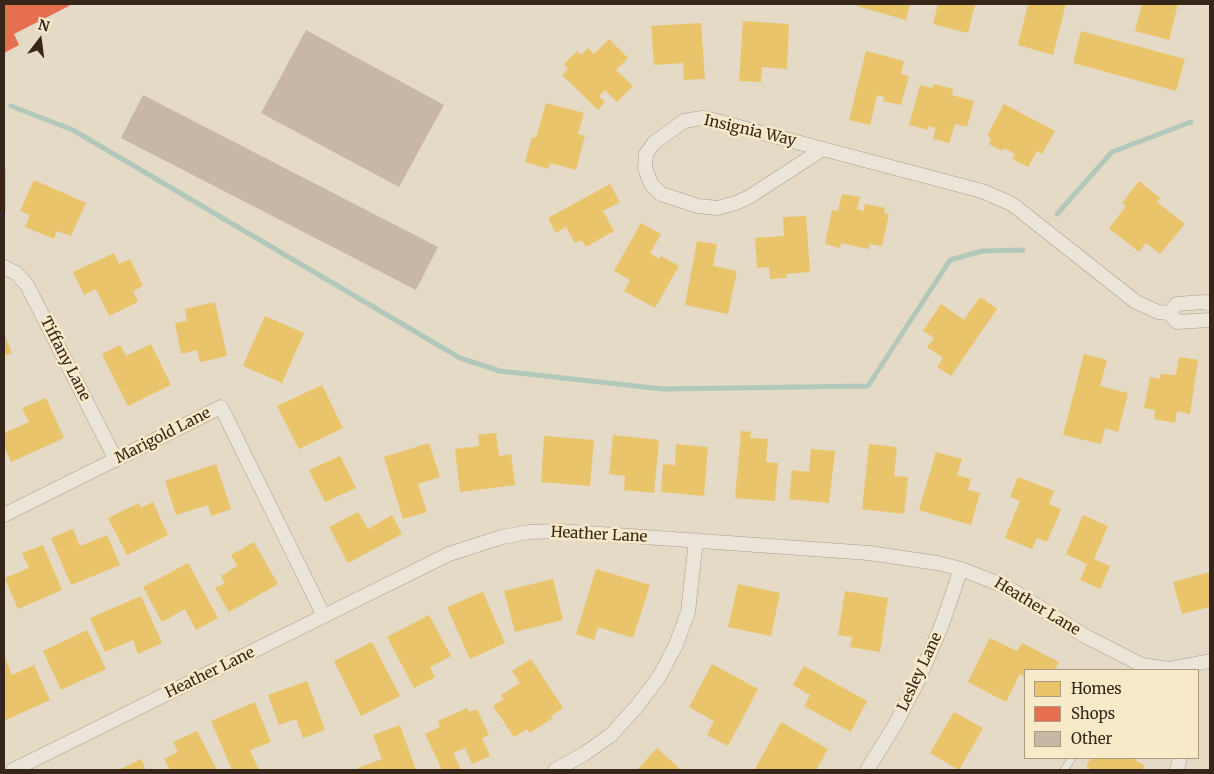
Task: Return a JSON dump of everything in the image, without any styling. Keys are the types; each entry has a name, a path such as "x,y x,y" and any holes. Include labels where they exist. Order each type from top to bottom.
{"street":[{"name":"Insignia Way","path":"823,149 749,197 717,208 698,206 661,194 651,184 645,168 646,154 654,143 684,121 693,118 713,120 994,194 1012,204 1136,302 1158,312 1169,313 1177,322 1210,320"},
{"name":"Tiffany Lane","path":"4,267 16,273 27,285 116,460"},
{"path":"1169,313 1177,304 1204,302 1210,304"},
{"name":"Marigold Lane","path":"4,515 221,407 324,616"},
{"name":"Heather Lane","path":"13,770 449,554 502,537 560,531 869,553 937,562 1007,587 1129,660 1155,668 1179,669 1210,661"},
{"path":"555,770 584,754 611,734 637,706 659,677 676,645 688,612 696,540"},
{"name":"Lesley Lane","path":"867,770 895,725 918,681 941,627 961,569"}],"lane":[{"path":"1064,770 1071,759"}],"building: Homes":[{"path":"857,4 910,4 906,20 857,6"},
{"path":"938,4 975,4 968,33 933,24"},
{"path":"1028,4 1066,4 1053,55 1018,45"},
{"path":"1142,4 1178,4 1169,40 1135,31"},
{"path":"743,21 789,24 787,69 762,67 761,82 739,81"},
{"path":"701,23 705,79 684,80 683,63 654,65 651,26"},
{"path":"1081,31 1185,59 1176,91 1073,63"},
{"path":"609,39 628,58 616,70 633,86 617,102 605,90 599,96 605,102 598,110 562,75 568,69 564,64 577,51 581,55 588,48 594,54"},
{"path":"866,51 904,61 901,74 909,76 901,105 883,101 884,97 877,95 870,125 849,120"},
{"path":"934,84 953,89 952,95 974,101 967,127 955,124 949,143 933,139 936,128 929,126 928,130 909,125 920,85 932,88"},
{"path":"546,103 584,113 578,134 585,136 576,170 550,163 548,169 525,162 532,137 536,138"},
{"path":"1004,104 1055,131 1042,154 1037,151 1028,167 1012,159 1015,154 1004,148 1002,151 989,144 991,138 987,136"},
{"path":"4,169 6,169 6,212 4,212"},
{"path":"34,180 86,203 71,236 57,231 54,239 25,227 30,215 20,211"},
{"path":"1139,181 1160,198 1157,202 1185,224 1160,254 1146,243 1139,252 1109,228 1126,206 1122,203"},
{"path":"610,184 620,202 603,211 614,231 586,247 582,240 575,243 566,227 556,233 548,218"},
{"path":"842,194 860,197 857,209 864,211 865,204 885,208 884,213 889,214 882,246 870,244 868,249 841,243 840,248 825,244 832,210 838,211"},
{"path":"806,216 810,272 786,274 787,278 770,279 769,267 757,268 755,238 784,236 783,217"},
{"path":"641,223 661,234 650,253 659,259 661,256 679,266 655,308 624,291 630,280 614,271"},
{"path":"697,241 717,244 713,266 737,271 728,314 685,305"},
{"path":"114,253 119,264 130,259 143,286 133,291 138,302 109,316 96,289 84,295 73,272"},
{"path":"980,297 997,309 951,376 937,367 943,358 927,347 934,338 923,331 941,304 964,320"},
{"path":"215,302 227,356 200,362 197,350 181,354 175,323 187,321 185,309"},
{"path":"265,316 304,333 282,383 243,366"},
{"path":"4,334 12,353 4,356"},
{"path":"151,344 171,385 128,406 102,354 120,345 126,356"},
{"path":"1084,354 1107,360 1100,386 1128,393 1118,432 1105,428 1101,444 1063,435"},
{"path":"1179,357 1198,360 1190,414 1177,411 1175,423 1154,419 1155,410 1144,408 1150,377 1160,379 1160,374 1176,375"},
{"path":"322,385 343,428 299,449 277,406"},
{"path":"46,398 64,438 11,462 4,446 4,433 29,422 22,408"},
{"path":"741,431 751,432 750,438 768,439 766,462 778,463 775,501 735,498"},
{"path":"496,433 499,456 511,454 515,485 460,492 455,449 479,446 478,435"},
{"path":"613,435 659,440 654,493 624,490 625,476 609,474"},
{"path":"544,436 594,440 590,486 541,482"},
{"path":"429,443 440,477 418,484 427,512 403,519 384,457"},
{"path":"676,444 708,447 704,496 661,492 663,464 675,465"},
{"path":"869,444 897,447 894,476 908,477 904,514 862,509"},
{"path":"811,449 835,451 829,503 789,499 792,470 809,472"},
{"path":"936,452 962,459 957,475 971,479 968,490 980,493 971,525 919,510"},
{"path":"340,456 356,488 325,502 309,470"},
{"path":"216,464 231,509 211,516 208,505 176,515 165,481"},
{"path":"1018,477 1054,491 1049,504 1061,509 1047,542 1037,538 1032,549 1005,538 1020,501 1010,497"},
{"path":"153,502 168,535 127,555 108,518 139,503 141,508"},
{"path":"358,512 368,529 392,515 402,534 348,563 329,527"},
{"path":"1083,515 1108,526 1094,559 1110,566 1100,589 1080,580 1087,564 1066,554"},
{"path":"73,529 80,546 107,535 120,565 71,585 51,538"},
{"path":"254,542 278,584 229,612 215,588 225,583 221,576 237,566 231,555"},
{"path":"43,545 62,590 18,609 5,578 29,568 22,553"},
{"path":"188,563 218,618 196,630 185,609 162,622 143,587"},
{"path":"596,569 650,585 633,638 598,627 594,640 576,634"},
{"path":"1210,572 1210,607 1182,614 1173,582"},
{"path":"553,579 563,620 515,632 504,591"},
{"path":"738,584 780,593 771,636 728,627"},
{"path":"845,591 888,598 880,652 850,647 852,637 838,635"},
{"path":"483,592 505,643 470,659 447,607"},
{"path":"141,596 162,643 138,654 133,640 105,652 90,618"},
{"path":"429,615 451,656 430,667 435,677 414,688 387,637"},
{"path":"87,630 106,669 61,690 43,651"},
{"path":"990,638 1017,651 1022,643 1059,662 1056,669 1024,669 1024,676 1020,674 1006,702 968,682"},
{"path":"372,642 400,696 361,716 334,661"},
{"path":"4,655 12,675 34,665 50,700 6,720 4,715"},
{"path":"531,659 563,708 551,716 553,718 530,733 527,729 514,737 493,706 504,699 501,695 520,683 512,671"},
{"path":"712,664 758,689 728,746 707,735 714,721 689,707"},
{"path":"804,666 867,701 851,732 804,706 810,695 793,685"},
{"path":"307,681 325,730 303,738 296,719 279,725 268,695"},
{"path":"255,702 271,742 250,750 259,770 232,770 211,721"},
{"path":"467,708 469,712 477,709 489,735 482,738 490,756 472,764 465,748 453,753 461,770 442,770 425,734 440,727 438,721"},
{"path":"954,712 983,728 959,770 930,753"},
{"path":"781,722 828,749 816,770 755,769"},
{"path":"400,725 416,770 359,770 358,768 382,759 373,735"},
{"path":"197,731 217,770 170,770 164,759 178,752 173,742"},
{"path":"657,748 681,770 637,770"},
{"path":"141,759 146,770 119,770"},
{"path":"1090,759 1134,759 1145,766 1142,770 1092,770 1086,766"}],"building: Shops":[{"path":"4,4 68,4 69,6 14,34 19,45 4,53"}],"building: Other":[{"path":"306,30 444,105 399,187 261,113"},
{"path":"143,95 438,247 416,290 121,138"}],"waterway":[{"path":"11,106 73,130 460,358 500,371 663,389 868,386 950,260 982,251 1023,250"},
{"path":"1057,214 1112,152 1191,122"}]}
